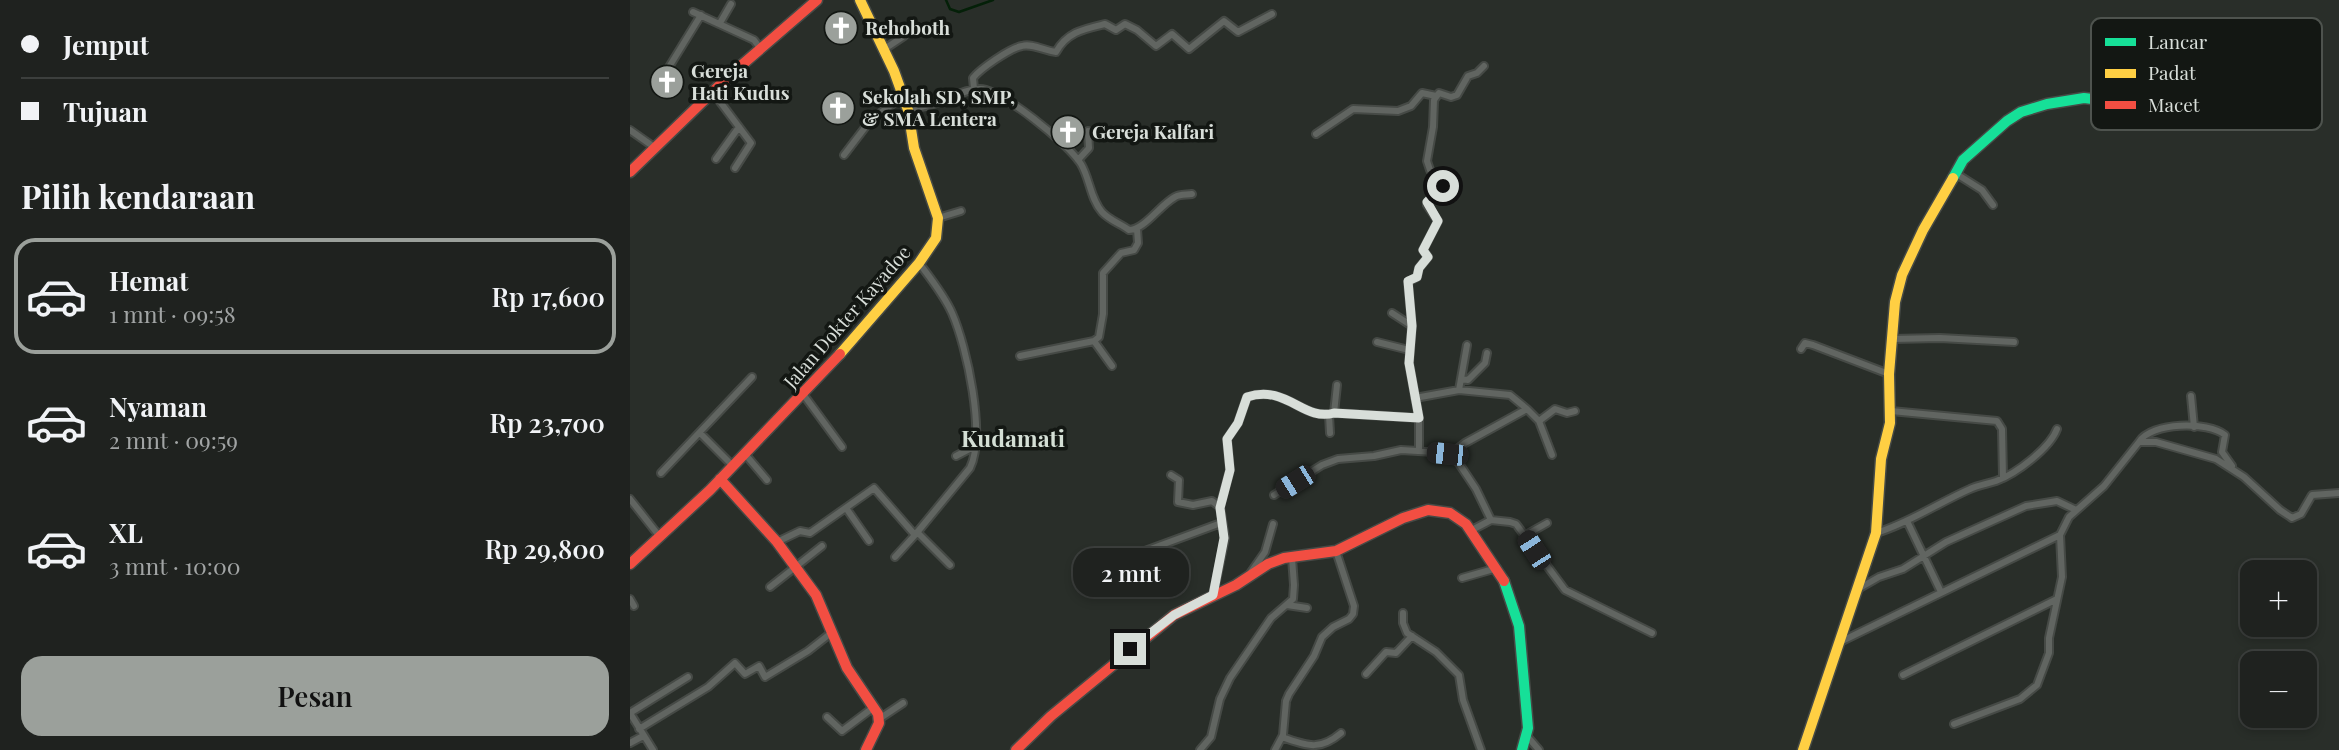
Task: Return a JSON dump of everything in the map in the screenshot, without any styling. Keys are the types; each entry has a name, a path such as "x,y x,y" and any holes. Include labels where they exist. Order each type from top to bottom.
{"street":[{"path":"630,172 712,92 817,0"},
{"path":"860,0 903,96 914,148 938,218 961,211"},
{"path":"720,23 731,4"},
{"path":"693,12 754,40 760,48"},
{"path":"974,89 973,78 980,70 1018,46 1056,52 1066,37 1094,26 1105,24 1116,30 1125,24 1156,46 1172,34 1189,49 1224,21 1238,32 1272,14"},
{"path":"669,67 701,15"},
{"path":"883,50 904,36"},
{"path":"1316,134 1353,109 1398,111 1411,106 1422,93 1436,96 1439,93 1451,97 1457,95 1468,76 1484,66"},
{"path":"908,110 937,103 974,89 995,92 1051,130 1084,169 1089,188 1102,211 1129,230 1137,229 1176,196 1192,194"},
{"path":"712,92 751,145 735,168"},
{"path":"844,155 870,121 903,96"},
{"path":"1419,451 1419,418 1409,363 1412,326 1408,281 1417,277 1419,268 1428,257 1423,250 1438,221 1427,202 1443,186 1430,170 1427,161 1436,96"},
{"path":"1804,750 1876,533 1881,459 1891,411 1889,374 1895,302 1902,275 1923,230 1955,173 1970,153 2012,117 2047,104 2091,99"},
{"path":"716,159 739,127"},
{"path":"630,130 654,147"},
{"path":"1078,160 1090,144 1088,131"},
{"path":"1955,173 1982,190 1993,205"},
{"name":"Jalan Dokter Kayadoe","path":"630,564 720,480 859,334 919,263 936,238 938,218"},
{"path":"1020,356 1094,341 1101,334 1103,273 1121,253 1134,250 1138,243 1137,229"},
{"path":"895,557 966,474 976,457 977,445 974,401 954,316 919,263"},
{"path":"1392,313 1412,326"},
{"path":"1892,340 1940,338 2014,342"},
{"path":"1094,341 1112,366"},
{"path":"1377,342 1409,350"},
{"path":"1801,349 1805,343 1813,345 1889,374"},
{"path":"1459,390 1467,345"},
{"path":"1461,379 1468,380 1483,365 1487,353"},
{"path":"661,473 752,377"},
{"path":"1330,433 1337,385"},
{"path":"1415,398 1459,390 1510,396 1539,421 1552,454"},
{"path":"803,394 842,447"},
{"path":"1213,595 1224,538 1220,508 1230,470 1227,439 1238,423 1247,397 1254,394 1279,396 1313,413 1419,418"},
{"path":"2191,396 2194,427"},
{"path":"1274,495 1338,459 1374,456 1401,450 1452,453 1527,409"},
{"path":"1539,421 1555,409 1567,413 1575,411"},
{"path":"1891,411 1997,421 2002,429 2003,478"},
{"path":"1954,724 2020,699 2038,685 2049,653 2049,638 2062,577 2060,535 2069,517 2104,486 2139,442 2153,430 2194,427 2222,433 2225,438 2222,452 2235,471"},
{"path":"1876,533 1907,521 1970,488 2003,478 2049,444 2057,429"},
{"path":"700,432 732,465"},
{"path":"2139,442 2156,442 2206,455 2235,471 2292,518 2301,514 2312,495 2339,493"},
{"path":"956,456 977,445"},
{"path":"1452,453 1476,489 1491,520"},
{"path":"745,454 767,480"},
{"path":"1171,475 1179,480 1178,502 1193,505 1212,501 1220,508"},
{"path":"720,480 777,542 816,595 847,668 874,707 879,719"},
{"path":"777,542 800,531 810,533 874,488 916,534 950,565"},
{"path":"630,499 660,537"},
{"path":"1857,590 1903,569 1946,542 2035,502 2057,500 2076,510"},
{"path":"846,508 869,541"},
{"path":"1016,750 1051,716 1174,615 1236,585 1268,564 1336,551 1403,518 1429,510 1450,513 1466,524 1506,585 1519,626 1526,690 1527,736 1522,750"},
{"path":"1470,531 1491,520 1516,524 1565,590 1652,633"},
{"path":"1907,521 1941,592"},
{"path":"1145,551 1221,523"},
{"path":"1524,536 1547,523"},
{"path":"1250,574 1265,552 1273,524"},
{"path":"1840,642 2060,535"},
{"path":"770,587 822,546"},
{"path":"1275,750 1282,737 1286,701 1314,656 1319,641 1353,614 1354,606 1336,551"},
{"path":"1205,749 1225,687 1271,618 1287,606 1294,594 1292,558"},
{"path":"1462,578 1497,568"},
{"path":"1903,675 2057,599"},
{"path":"1287,606 1307,608"},
{"path":"1403,613 1405,630 1436,652 1459,675 1463,700 1482,750"},
{"path":"630,743 641,732 708,687 735,663 745,674 759,666 765,677 808,652 831,634"},
{"path":"1366,674 1386,652 1396,653 1412,636"},
{"path":"653,750 630,713 688,677"},
{"path":"866,750 879,719 903,703"},
{"path":"827,717 842,731 874,707"},
{"path":"1282,737 1321,750 1331,746 1341,733"},
{"path":"1527,736 1539,750"}],"waterway":[{"path":"946,0 950,9 959,12 993,0"}],"traffic: fast":[{"path":"1953,178 1963,160 2021,112 2047,104 2091,99"},
{"path":"1504,581 1519,626 1528,728 1522,750"}],"traffic: slow":[{"path":"840,354 919,263 936,238 938,218 914,148 908,110 894,71 860,0"},
{"path":"1803,750 1876,533 1881,459 1890,423 1889,374 1895,302 1902,275 1923,230 1953,178"}],"traffic: jam":[{"path":"630,172 729,76 817,0"},
{"path":"630,564 710,490 840,354"},
{"path":"720,479 777,542 816,595 847,668 878,714 879,723 866,750"},
{"path":"1016,750 1051,716 1174,615 1284,558 1336,551 1403,518 1428,510 1450,513 1466,524 1504,581"}],"place":[{"name":"Rehoboth","path":"841,28"},
{"name":"Gereja Hati Kudus","path":"667,82"},
{"name":"Sekolah SD, SMP, & SMA Lentera","path":"838,108"},
{"name":"Gereja Kalfari","path":"1068,132"}],"district":[{"name":"Kudamati","path":"1013,439"}],"route":[{"path":"1130,649 1174,615 1213,595 1224,538 1220,508 1230,470 1227,439 1238,423 1247,397 1254,394 1279,396 1321,416 1334,413 1419,418 1409,363 1412,326 1408,281 1417,277 1419,268 1428,257 1423,250 1438,221 1427,202 1443,186"}]}
